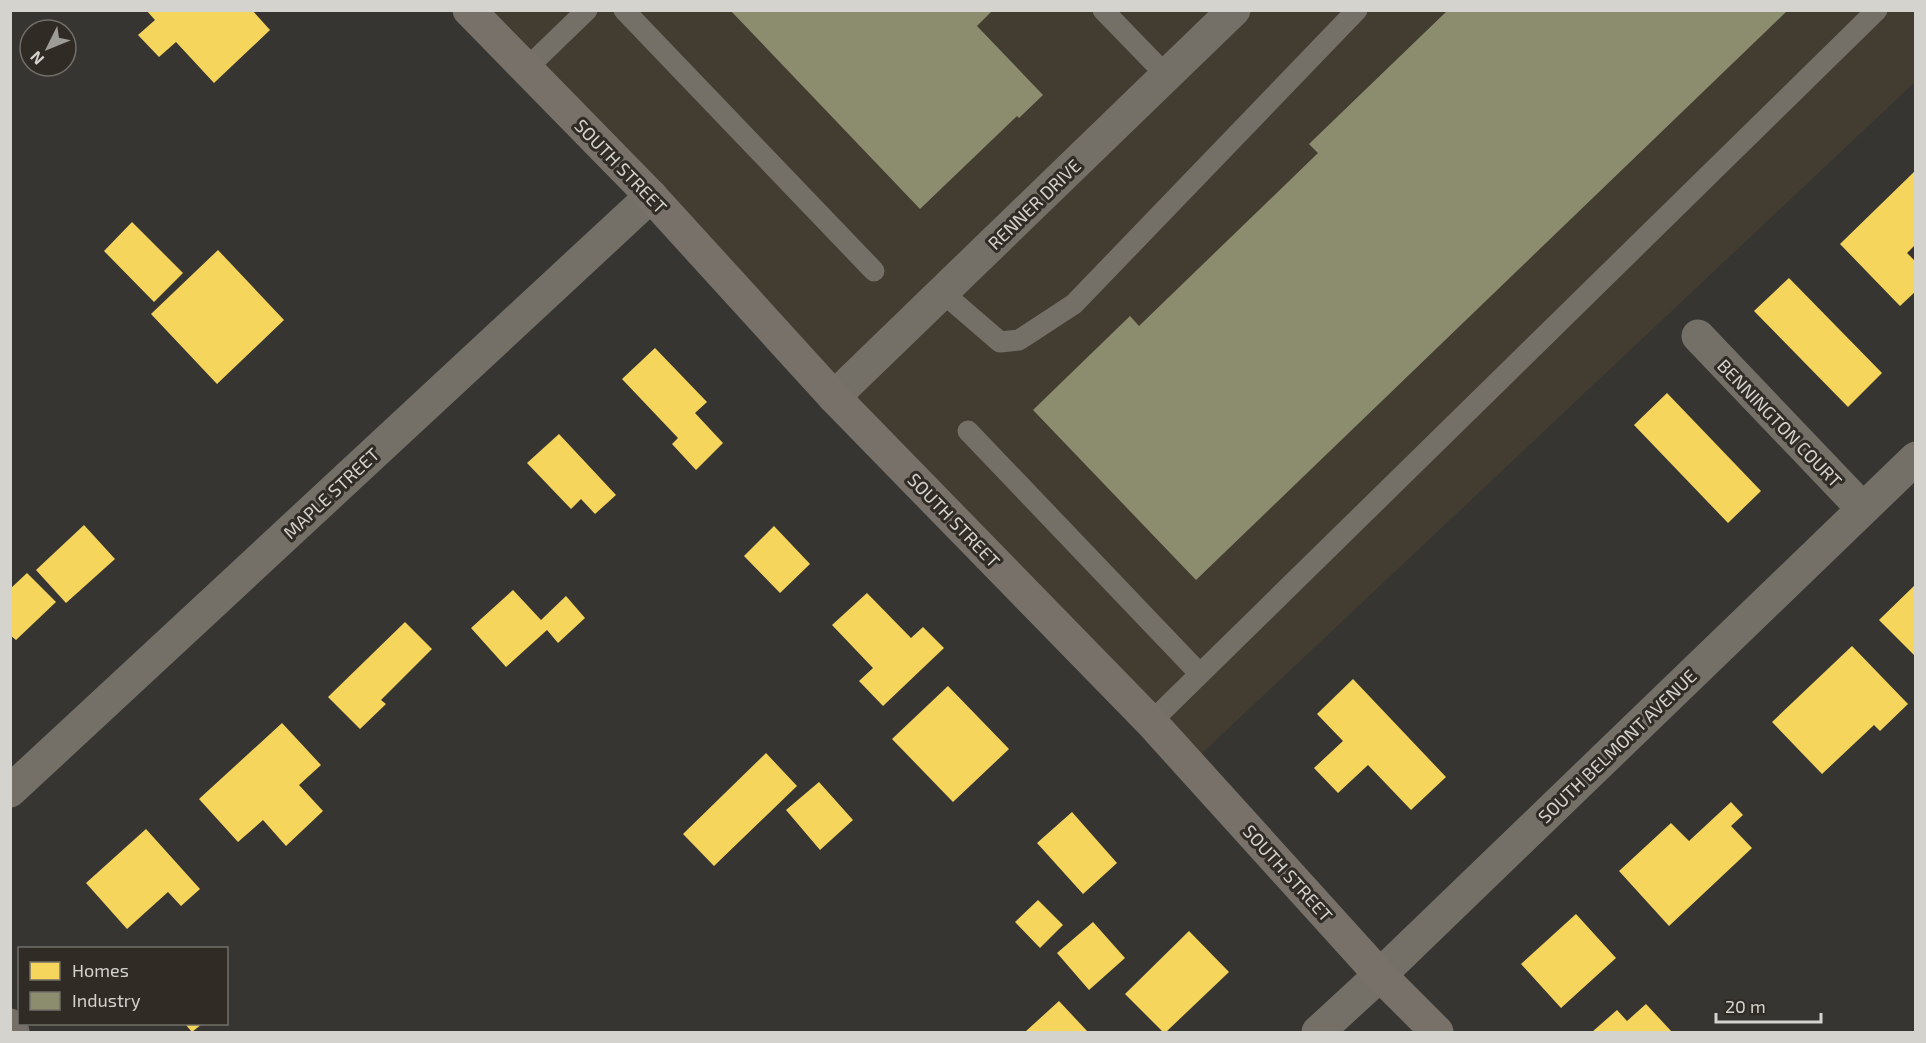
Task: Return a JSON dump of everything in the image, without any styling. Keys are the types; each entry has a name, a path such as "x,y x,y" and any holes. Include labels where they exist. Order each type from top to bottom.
{"street":[{"name":"SOUTH STREET","path":"469,10 651,196 834,397 1151,722 1380,975 1437,1032"},
{"name":"RENNER DRIVE","path":"834,397 1234,10"},
{"name":"MAPLE STREET","path":"10,791 651,196"},
{"name":"BENNINGTON COURT","path":"1698,336 1863,509"},
{"name":"SOUTH BELMONT AVENUE","path":"1318,1032 1380,975 1916,458"},
{"path":"10,1025 13,1032"}],"lane":[{"path":"526,69 587,10"},
{"path":"624,10 873,271"},
{"path":"1103,10 1166,75"},
{"path":"942,292 1000,342 1019,340 1074,304 1357,10"},
{"path":"1151,722 1877,10"},
{"path":"968,430 1200,674"}],"shaded area":[{"path":"1915,10 1916,81 1198,757 473,11"}],"building: Homes":[{"path":"146,10 252,10 270,30 214,83 176,42 159,57 138,35 155,20"},
{"path":"1916,170 1916,244 1907,253 1916,262 1916,291 1900,306 1840,244"},
{"path":"132,222 183,273 154,302 104,251"},
{"path":"218,250 284,320 217,384 151,314"},
{"path":"1789,278 1882,373 1848,407 1754,311"},
{"path":"655,348 707,402 695,413 723,443 696,470 672,444 678,438 622,379"},
{"path":"1667,393 1761,491 1728,523 1634,425"},
{"path":"559,434 616,495 595,514 581,499 571,509 527,463"},
{"path":"84,525 115,559 66,603 36,570"},
{"path":"774,526 810,564 780,593 744,556"},
{"path":"27,573 56,602 16,640 10,635 10,589"},
{"path":"1916,584 1916,657 1879,620"},
{"path":"513,590 541,620 566,596 585,618 558,643 547,630 506,667 471,628"},
{"path":"867,593 911,638 923,627 944,648 883,706 859,681 873,668 832,625"},
{"path":"405,622 432,649 381,700 386,704 360,729 328,697"},
{"path":"1852,646 1908,704 1880,731 1874,725 1822,774 1772,722"},
{"path":"1353,679 1446,777 1411,810 1368,765 1338,793 1314,768 1343,741 1317,714"},
{"path":"948,686 1009,749 953,802 892,739"},
{"path":"282,723 321,765 299,785 323,811 286,846 263,820 238,842 199,799"},
{"path":"766,753 797,786 714,866 683,834"},
{"path":"819,782 853,820 820,850 786,810"},
{"path":"1731,802 1743,815 1731,826 1752,848 1669,926 1619,871 1671,823 1689,841"},
{"path":"1072,812 1117,863 1083,894 1037,843"},
{"path":"146,829 200,889 181,906 168,892 127,929 86,883"},
{"path":"1038,900 1063,925 1040,948 1015,922"},
{"path":"1576,914 1616,958 1561,1008 1521,964"},
{"path":"1093,922 1125,958 1089,990 1057,953"},
{"path":"1189,931 1229,972 1166,1032 1163,1032 1125,994"},
{"path":"1059,1001 1088,1032 1025,1032"},
{"path":"1646,1004 1672,1032 1592,1032 1617,1010 1627,1021"},
{"path":"186,1025 201,1025 192,1032"}],"building: Industry":[{"path":"730,10 993,10 977,26 1043,95 1019,118 1017,116 920,209"},
{"path":"1448,10 1788,10 1196,580 1033,410 1130,316 1139,326 1318,153 1309,144"}]}
